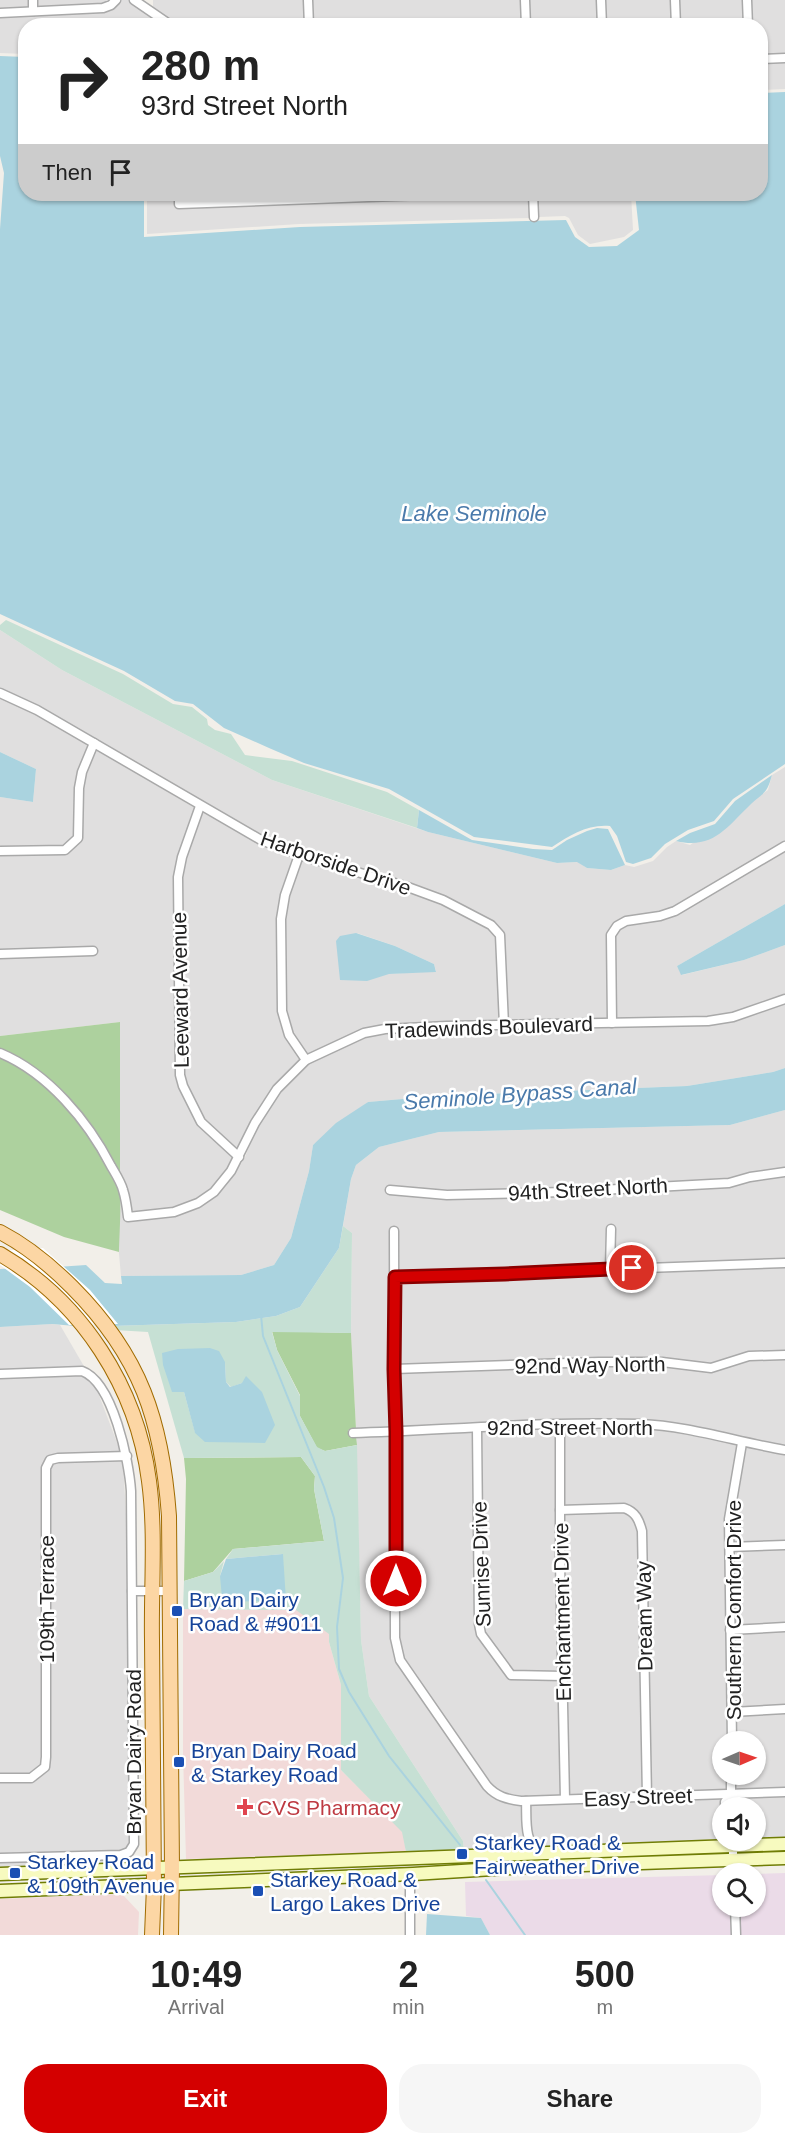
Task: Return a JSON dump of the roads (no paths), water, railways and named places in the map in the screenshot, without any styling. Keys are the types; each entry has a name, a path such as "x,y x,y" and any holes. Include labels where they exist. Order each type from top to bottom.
{"main road":[{"name":"Bryan Dairy Road","path":"0,1232 27,1249 67,1282 104,1322 129,1356 155,1424 166,1473 170,1516 171,1935"},
{"name":"Bryan Dairy Road","path":"0,1254 43,1283 81,1323 122,1387 135,1419 146,1462 152,1524 154,1869 152,1935"},
{"path":"0,1874 511,1855 526,1861 540,1854 712,1843"},
{"path":"766,1843 785,1844"},
{"path":"413,1874 421,1866 444,1864 454,1858"},
{"path":"0,1891 413,1874 526,1861 785,1858"}],"street":[{"path":"33,0 33,12"},
{"path":"0,13 103,8 116,0"},
{"path":"134,0 149,4 164,18"},
{"path":"309,0 309,18"},
{"path":"525,0 526,18"},
{"path":"601,0 602,18"},
{"path":"675,0 676,18"},
{"path":"747,0 748,18"},
{"path":"768,59 785,58"},
{"path":"179,201 179,204 232,201"},
{"path":"533,201 534,217"},
{"name":"Harborside Drive","path":"0,693 37,710 261,840 299,855 405,886 443,900 496,930 500,935 504,1024"},
{"path":"0,851 65,850 78,838 79,788 82,772 94,743"},
{"name":"Leeward Avenue","path":"200,806 182,857 178,877 180,1075 201,1122 239,1156"},
{"path":"612,1023 611,935 617,926 626,921 660,916 675,911 785,846"},
{"path":"299,855 285,894 281,919 282,1011 289,1035 306,1060"},
{"path":"0,954 93,951"},
{"name":"Tradewinds Boulevard","path":"0,1053 32,1072 54,1090 79,1116 98,1141 123,1189 128,1217 174,1212 198,1203 222,1185 272,1094 306,1060 347,1040 376,1030 504,1024 708,1021 733,1017 785,999"},
{"name":"94th Street North","path":"390,1190 447,1195 564,1192 729,1183 750,1177 785,1172"},
{"path":"610,1269 611,1229"},
{"name":"Easy Street","path":"394,1231 396,1638 400,1660 487,1786 501,1797 526,1801 785,1792"},
{"path":"395,1277 785,1263"},
{"name":"92nd Way North","path":"394,1369 599,1362 662,1362 711,1368 750,1356 785,1355"},
{"path":"0,1374 82,1371 90,1374 97,1381 109,1403 127,1456"},
{"name":"92nd Street North","path":"353,1433 642,1424 702,1433 785,1450"},
{"name":"Enchantment Drive","path":"560,1425 565,1799"},
{"name":"Sunrise Drive","path":"477,1428 479,1624 481,1634 511,1676 563,1676"},
{"name":"Southern Comfort Drive","path":"732,1731 730,1547 732,1499 742,1443"},
{"name":"Bryan Dairy Road","path":"0,1858 126,1855 134,1844 131,1491 127,1456"},
{"name":"109th Terrace","path":"0,1778 31,1778 45,1767 46,1468 50,1460 58,1458 127,1456"},
{"name":"Dream Way","path":"560,1510 624,1508 631,1510 638,1517 642,1531 647,1797"},
{"path":"730,1547 785,1545"},
{"path":"132,1592 170,1591"},
{"path":"730,1630 785,1628"},
{"path":"732,1712 785,1709"},
{"path":"729,1797 731,1785"},
{"path":"731,1794 734,1797"},
{"path":"526,1801 528,1841 540,1854"},
{"path":"511,1855 528,1841"},
{"path":"733,1851 733,1860"},
{"path":"410,1935 410,1890 413,1874"},
{"path":"735,1917 736,1935"}],"water":[{"name":"Lake Seminole","path":"0,56 18,57 18,201 144,201 144,237 300,227 566,220 575,237 589,247 617,246 639,230 636,201 768,201 768,93 785,92 785,764 733,799 714,821 688,830 665,844 651,858 633,864 626,862 617,836 610,826 587,829 552,847 474,837 389,789 304,763 224,728 193,704 175,701 124,671 0,614 0,229 4,173 0,156"},
{"path":"0,752 36,769 33,802 0,797"},
{"path":"772,775 764,792 718,834 700,842 676,841 715,824 735,801"},
{"path":"419,810 472,840 533,849 552,850 587,831 597,828 608,829 625,865 611,870 587,868 577,862 557,863 428,832 417,828"},
{"path":"785,904 785,945 744,960 681,975 677,966"},
{"path":"356,933 395,946 434,964 436,972 389,974 367,981 340,980 336,941 340,936"},
{"name":"Seminole Bypass Canal","path":"785,1068 785,1110 730,1125 439,1132 379,1147 356,1165 351,1179 339,1248 300,1307 276,1316 236,1322 112,1326 57,1267 86,1265 105,1283 122,1284 121,1276 241,1275 274,1265 291,1238 309,1171 313,1145 336,1123 368,1102 437,1096 687,1086"},
{"path":"17,1268 75,1326 52,1324 0,1327 0,1269"},
{"path":"210,1348 219,1351 225,1362 226,1382 230,1387 242,1383 246,1376 262,1392 275,1425 265,1443 205,1442 195,1433 184,1392 172,1392 163,1365 162,1353 178,1349"},
{"path":"283,1554 286,1600 231,1602 222,1598 220,1576 226,1559"},
{"path":"427,1914 481,1918 490,1935 426,1935"}],"waterway":[{"path":"261,1315 263,1336 324,1487 334,1518 343,1578 337,1627 339,1669 349,1692 389,1756 460,1845"},
{"path":"486,1880 525,1935"}],"place":[{"name":"Bryan Dairy Road & #9011","path":"177,1611"},
{"name":"Bryan Dairy Road & Starkey Road","path":"179,1762"},
{"name":"CVS Pharmacy","path":"245,1807"},
{"name":"Starkey Road & Fairweather Drive","path":"462,1854"},
{"name":"Starkey Road & 109th Avenue","path":"15,1873"},
{"name":"Starkey Road & Largo Lakes Drive","path":"258,1891"}]}
